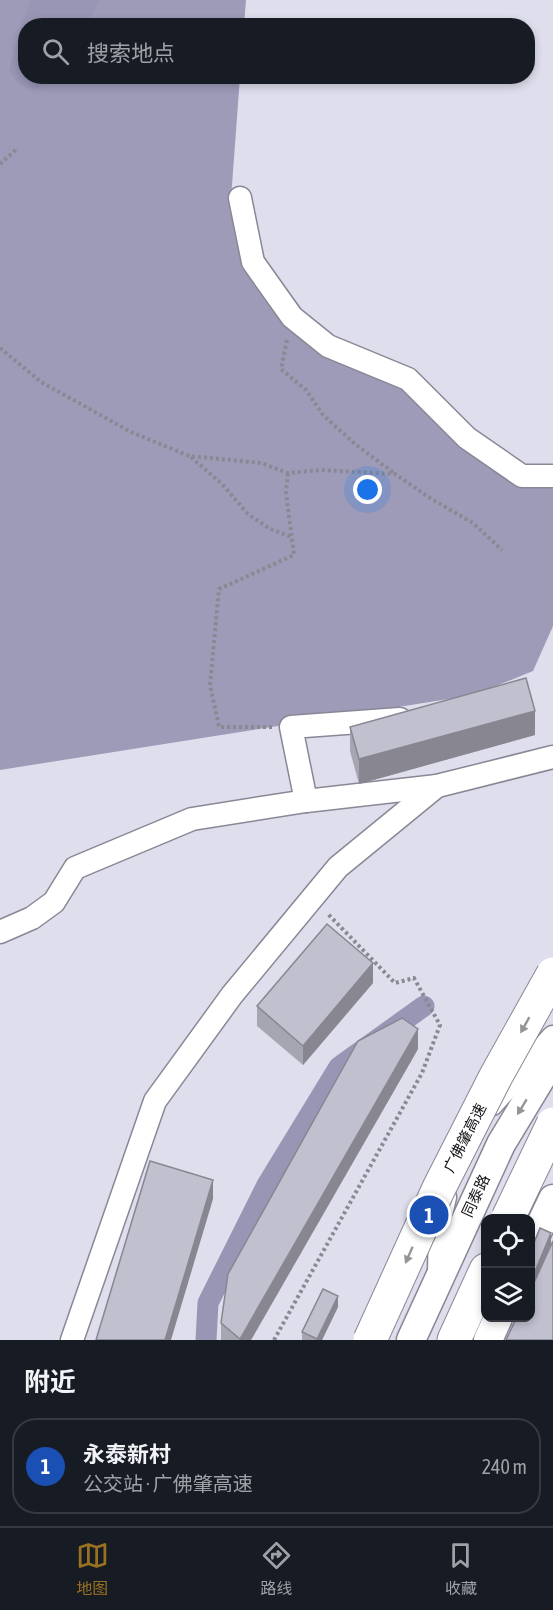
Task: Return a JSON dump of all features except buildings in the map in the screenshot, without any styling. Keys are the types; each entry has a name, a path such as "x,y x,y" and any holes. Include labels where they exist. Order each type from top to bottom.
{"highway":[{"name":"广佛肇高速","path":"370,1340 439,1188 496,1076 553,974"},
{"path":"511,1214 553,1124"},
{"path":"455,1340 481,1282"}],"main road":[{"name":"同泰路","path":"411,1340 501,1144 553,1058"},
{"path":"535,1238 553,1199"},
{"path":"488,1340 496,1322"}],"street":[{"path":"240,198 253,262 292,317 328,346 408,379 467,438 522,476 553,476"},
{"path":"306,801 291,727 417,717"},
{"path":"0,932 33,918 54,902 75,868 192,819 306,801 437,786 553,757"},
{"path":"72,1340 155,1101 232,995 338,867 437,786"},
{"path":"439,1278 440,1219 446,1192 461,1153 475,1126 491,1105 553,1037"}],"path":[{"path":"0,164 18,148"},
{"path":"292,317 281,369 306,390 323,415 355,444 430,498 473,523 502,550"},
{"path":"0,348 41,382 131,432 189,456 261,464 288,473 322,470 395,474"},
{"path":"189,456 222,484 248,514 270,529 292,537"},
{"path":"288,473 286,493 294,555 219,589 210,685 219,727 291,727"},
{"path":"274,1340 422,1073 440,1025 414,978 395,983 312,898"}],"shaded area":[{"path":"0,0 246,0 245,18 18,18 18,84 239,84 230,212 315,327 553,483 553,626 533,671 474,695 0,770"},
{"path":"31,0 100,0 90,18 24,18"},
{"path":"18,36 18,84 9,70"},
{"path":"18,84 43,84 34,91"}],"waterway":[{"path":"206,1340 208,1303 267,1185 339,1067 424,1006"}],"place":[{"name":"永泰新村","path":"429,1215"}]}
